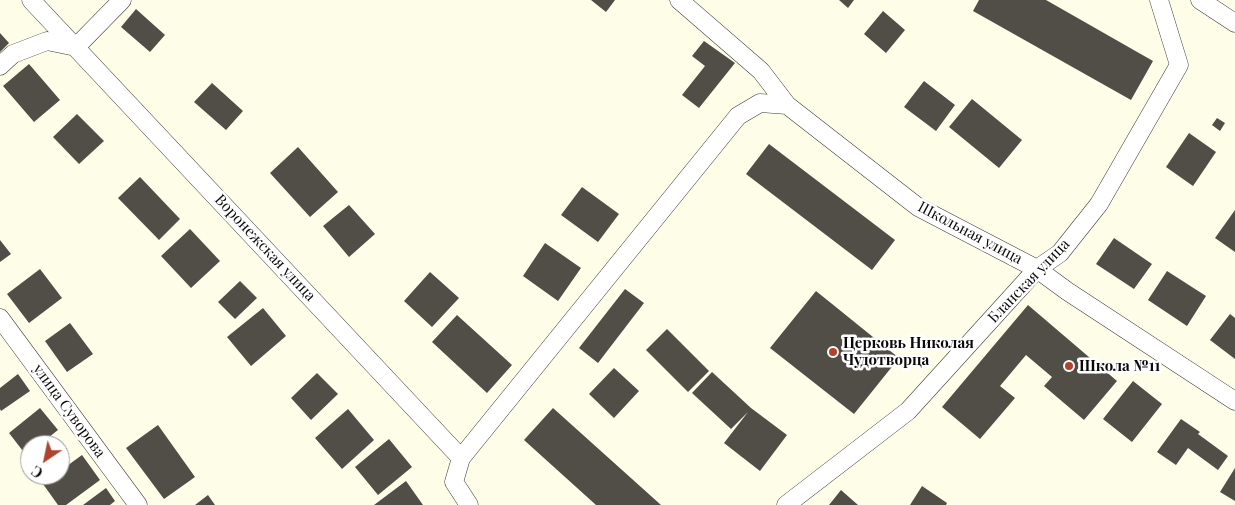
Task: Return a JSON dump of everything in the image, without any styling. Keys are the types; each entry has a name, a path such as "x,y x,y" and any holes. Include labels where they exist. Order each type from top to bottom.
{"street":[{"name":"Воронежская улица","path":"31,0 461,458"},
{"path":"0,66 13,54 47,41 76,47 122,0"},
{"name":"Школьная улица","path":"679,0 761,71 787,105 918,207 1037,269 1067,291 1235,401"},
{"name":"Бланская улица","path":"786,505 908,412 1037,269 1060,253 1099,204 1179,65 1159,0"},
{"path":"1200,0 1235,23"},
{"path":"469,505 454,482 461,458 738,116 760,103 787,105"},
{"name":"улица Суворова","path":"0,318 138,505"}],"building":[{"path":"591,0 615,0 606,12"},
{"path":"839,0 854,0 848,8"},
{"path":"979,0 1046,0 1153,61 1131,100 973,11"},
{"path":"136,9 165,35 150,52 121,27"},
{"path":"883,11 905,30 886,53 864,34"},
{"path":"0,33 9,43 0,52"},
{"path":"704,41 735,63 699,108 682,95 705,66 692,56"},
{"path":"29,64 60,100 34,122 3,86"},
{"path":"924,81 955,105 936,131 904,107"},
{"path":"212,83 243,111 226,130 194,102"},
{"path":"972,99 1022,140 999,168 949,127"},
{"path":"77,114 104,141 79,164 53,137"},
{"path":"1217,118 1225,123 1220,131 1212,125"},
{"path":"1189,133 1216,152 1193,186 1166,167"},
{"path":"769,144 895,240 872,270 746,174"},
{"path":"298,147 338,192 310,217 270,173"},
{"path":"140,177 180,219 159,240 118,198"},
{"path":"582,187 619,214 598,242 561,215"},
{"path":"349,205 375,234 349,257 323,226"},
{"path":"1235,210 1235,252 1215,238"},
{"path":"190,229 220,261 191,288 161,256"},
{"path":"1114,238 1152,264 1134,289 1096,264"},
{"path":"0,240 11,254 0,262"},
{"path":"545,243 581,268 558,301 523,276"},
{"path":"40,269 62,298 29,323 7,294"},
{"path":"1167,271 1206,296 1187,326 1148,300"},
{"path":"430,272 459,298 432,327 404,301"},
{"path":"240,281 257,298 235,319 218,302"},
{"path":"625,289 644,303 598,363 579,348"},
{"name":"Церковь Николая Чудотворца","path":"816,291 899,358 854,414 770,348"},
{"name":"Школа №11","path":"1028,305 1117,381 1084,420 1044,386 1052,377 1026,355 1000,386 1015,398 980,439 942,407"},
{"path":"263,308 286,336 251,366 227,337"},
{"path":"1230,314 1235,318 1235,359 1210,340"},
{"path":"457,315 512,365 487,393 432,342"},
{"path":"70,323 93,354 67,372 45,341"},
{"path":"667,329 709,371 688,392 646,350"},
{"path":"614,368 639,391 614,418 589,394"},
{"path":"712,372 751,408 787,435 760,471 724,443 748,412 731,429 692,393"},
{"path":"317,373 338,394 311,420 291,398"},
{"path":"18,374 30,391 1,411 0,388"},
{"path":"1133,381 1162,404 1132,442 1103,419"},
{"path":"40,408 58,430 52,435 20,435 20,447 9,433"},
{"path":"553,408 661,505 596,505 524,440"},
{"path":"348,409 374,440 342,469 315,438"},
{"path":"1181,419 1200,432 1198,434 1228,456 1218,470 1188,448 1176,465 1157,452"},
{"path":"158,425 195,477 164,499 126,448"},
{"path":"389,439 412,467 378,495 355,467"},
{"path":"82,455 100,480 66,505 58,505 44,485 70,485 70,464"},
{"path":"1235,468 1235,501 1220,492"},
{"path":"406,481 423,505 374,505"},
{"path":"922,486 947,503 946,505 910,505"},
{"path":"106,488 115,501 110,505 83,505"},
{"path":"841,490 858,505 829,505"},
{"path":"208,495 215,505 195,505"}],"place":[{"name":"Церковь Николая Чудотворца","path":"833,352"},
{"name":"Школа №11","path":"1069,366"}]}
